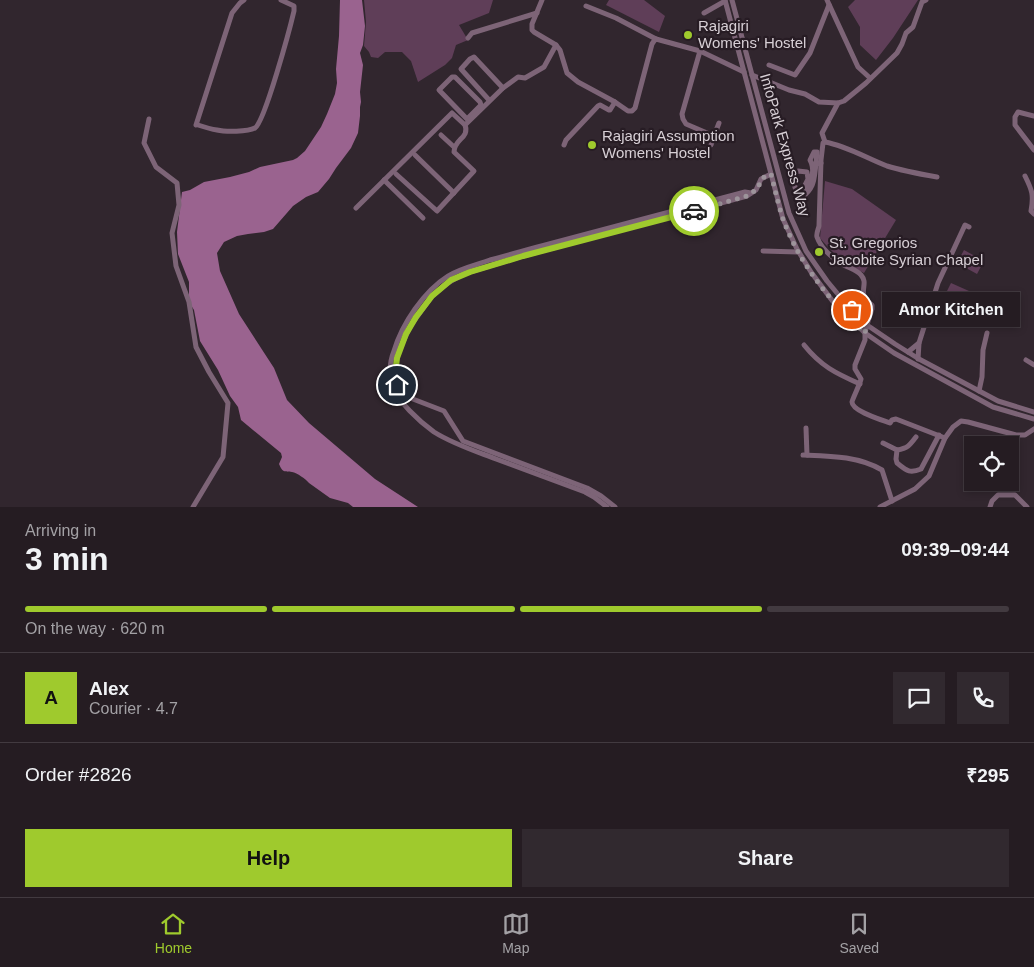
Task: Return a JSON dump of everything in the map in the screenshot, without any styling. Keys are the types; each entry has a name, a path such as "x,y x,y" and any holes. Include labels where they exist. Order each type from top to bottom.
{"street":[{"path":"244,0 232,13 197,125 218,131 253,129 259,125 284,51 294,11 294,6 281,0"},
{"path":"542,0 532,24 532,30 556,45 560,50 567,73 578,82 628,111 632,111 635,108 652,44 656,39"},
{"path":"704,13 727,0"},
{"name":"InfoPark Express Way","path":"727,0 783,219 798,252 811,272 834,303 865,333 894,352 993,407 1032,419"},
{"name":"InfoPark Express Way","path":"727,0 752,75 790,213 806,251 827,281 866,325 918,359 998,401 1034,412"},
{"path":"752,75 789,90 805,94 819,102 838,103 844,101 866,83 897,52 906,33 914,27 922,2 926,0"},
{"path":"828,3 858,67 870,78"},
{"path":"769,65 795,75 810,53 828,3"},
{"path":"586,6 616,18 656,39 700,51 744,72"},
{"path":"468,38 472,33 537,13"},
{"path":"467,122 503,88 518,77 525,78 544,67 556,45"},
{"path":"700,51 684,107 683,119 686,124 714,136"},
{"path":"490,100 461,69 470,59 474,57 503,88"},
{"path":"396,174 437,211 474,171 454,152 454,146 466,134 467,122 480,105 480,102 455,77 452,77 440,90 467,122"},
{"path":"564,145 566,140 598,106 600,105 610,110 615,102"},
{"path":"838,103 822,133 824,142 823,143 819,163 813,186 811,190 801,198 793,180 794,174 798,171 807,172 808,179 804,187 808,189 813,167 810,160 814,152 817,152 819,163 819,226 817,236 821,245 834,258 862,276 864,283 863,294 866,301 872,306 866,325 865,340 855,365 855,369 861,379 852,403 855,407 872,417 890,423 896,419 945,438"},
{"path":"1034,116 1018,112 1015,117 1015,125 1034,150"},
{"path":"356,208 452,113 467,122"},
{"path":"149,119 144,143 156,167 177,183 179,205 172,232 176,266 189,302 196,347 228,404 223,458 192,507"},
{"path":"711,145 719,123"},
{"path":"442,134 454,146"},
{"path":"824,142 839,145 900,170 937,177"},
{"path":"415,155 454,192"},
{"path":"615,507 601,496 586,488 463,441 444,411 405,396 401,391 395,375 400,348 411,325 432,296 446,284 463,274 747,196 758,187 764,177 771,174"},
{"path":"1025,176 1032,191 1034,200 1031,211 1034,214"},
{"path":"384,180 423,218"},
{"path":"607,507 585,492 459,445 427,426 404,404 391,382 391,362 398,341 412,314 428,292 443,280 461,270 522,251 745,192 751,193"},
{"path":"918,359 919,343 938,283 965,225 969,227"},
{"path":"763,250 798,252"},
{"path":"979,390 987,333"},
{"path":"908,352 919,343"},
{"path":"804,345 824,366 860,384"},
{"path":"1026,360 1034,365"},
{"path":"1032,419 1034,412"},
{"path":"880,507 915,489 928,476 945,438 953,427 961,421 1016,435 1024,435 1034,429"},
{"path":"806,428 805,455 861,460 882,470 892,501"},
{"path":"897,450 897,462 910,472 914,472 921,469 939,435"},
{"path":"883,443 897,450 907,448 916,436"},
{"path":"990,507 992,501 998,495 1015,495 1027,507"}],"shaded area":[{"path":"340,0 362,0 365,26 360,53 363,65 360,116 358,133 351,148 318,192 306,197 293,206 273,229 237,236 224,242 217,253 220,271 239,314 274,368 287,400 309,423 375,479 418,507 353,507 348,503 330,498 304,478 283,470 279,464 282,457 281,453 241,420 238,407 200,341 194,310 189,302 189,282 178,254 177,232 182,192 204,182 293,160 305,151 321,127 335,94 337,83 336,69"},
{"path":"364,0 493,0 489,13 459,25 468,40 456,45 452,58 445,65 418,82 411,61 402,52 385,52 378,58 371,57 364,46 366,22"},
{"path":"609,0 644,0 665,16 659,32 606,5"},
{"path":"855,0 918,0 876,60 860,45 860,27 848,7"},
{"path":"825,181 852,189 896,220 864,273 840,258 820,238"},
{"path":"964,250 984,261 977,274 957,263"},
{"path":"951,283 978,295 968,314 941,303"}],"way so far":[{"path":"694,211 747,196 756,190 764,177 771,174 783,219 804,262 834,303 865,333 866,325 852,310"}],"place":[{"name":"Rajagiri Womens' Hostel","path":"688,35"},
{"name":"Rajagiri Assumption Womens' Hostel","path":"592,145"},
{"name":"St. Gregorios Jacobite Syrian Chapel","path":"819,252"},
{"name":"Amor Kitchen","path":"852,310"}],"route":[{"path":"397,385 395,369 400,348 406,334 426,302 451,280 470,272 523,256 694,211"}]}
